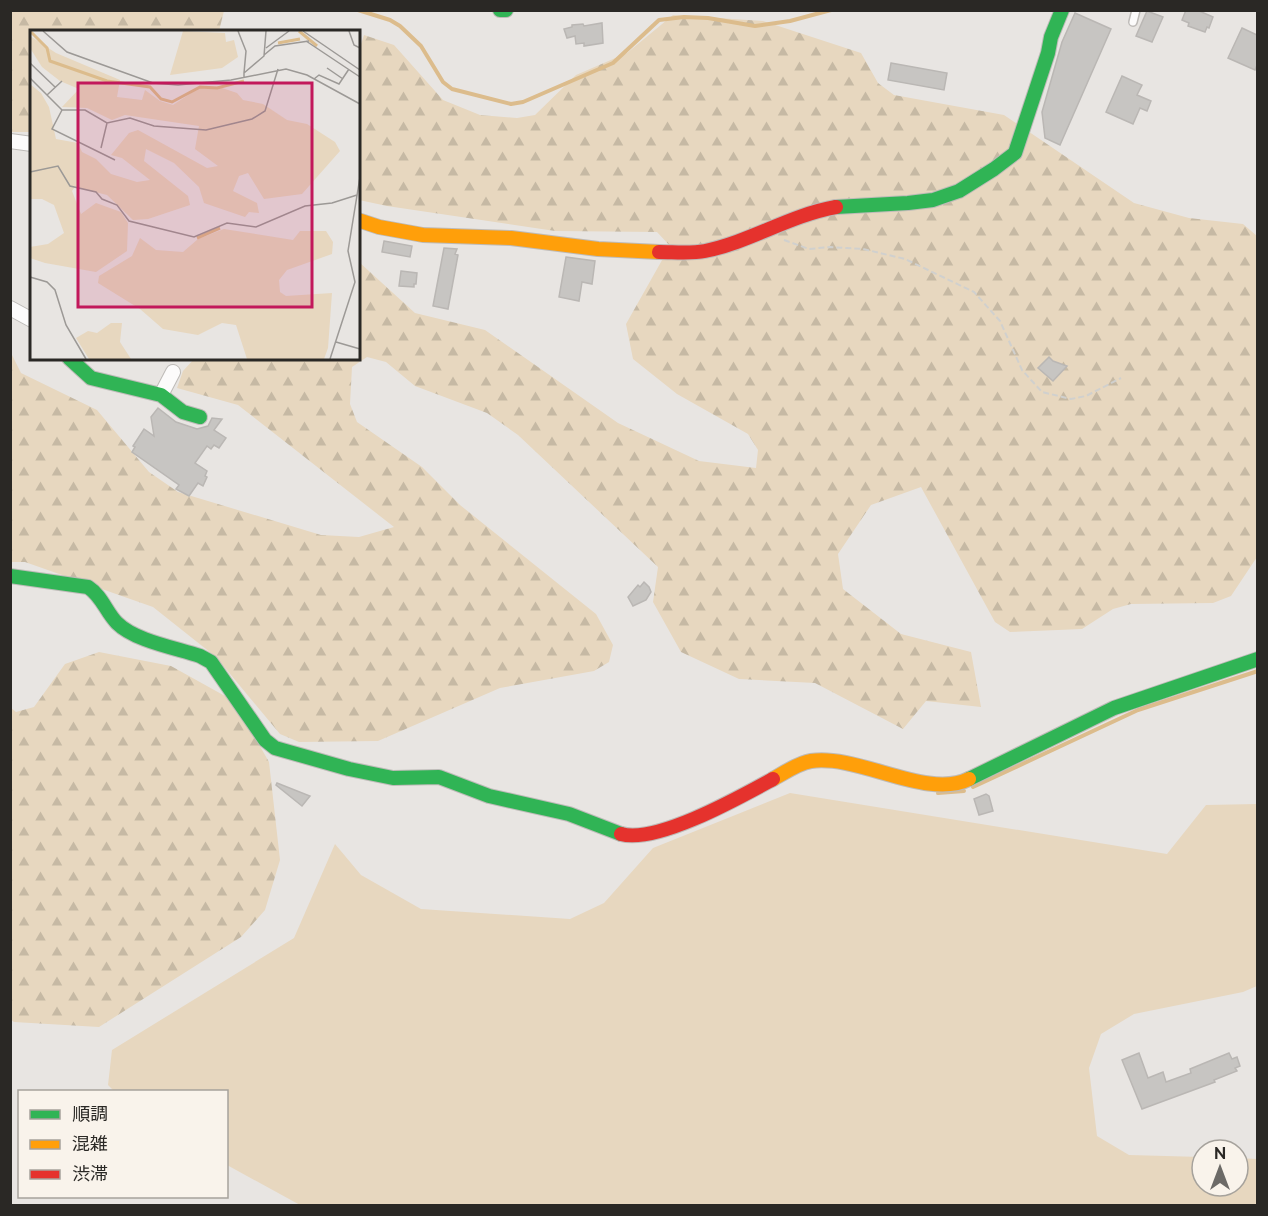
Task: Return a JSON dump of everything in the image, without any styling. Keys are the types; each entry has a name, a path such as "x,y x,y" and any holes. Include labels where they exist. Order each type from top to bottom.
{"street":[{"path":"500,10 506,10"},
{"path":"360,221 385,230 432,237 507,238 612,250 693,253 722,246 801,215 825,209 866,204 921,202 942,196 969,184 1016,153 1045,64 1051,37 1062,10"},
{"path":"10,141 30,144"},
{"path":"10,308 30,319"},
{"path":"71,360 91,378 161,395 183,412 200,417"},
{"path":"161,395 173,372"},
{"path":"10,576 88,587 98,592 115,622 127,631 200,656 211,662 265,740 275,748 349,769 393,778 439,777 489,796 569,814 628,836 646,835 666,830 810,761 838,761 932,784 963,782 1114,708 1257,659"}],"lane":[{"path":"1133,22 1137,10"}],"path":[{"path":"780,238 809,249 830,247 862,249 905,259 974,292 1000,321 1022,370 1041,392 1071,399 1086,396 1121,378"}],"green space":[{"path":"11,10 224,10 219,30 30,30 30,132 11,132"},
{"path":"673,15 763,21 861,53 878,83 894,95 1004,115 1134,203 1189,218 1243,224 1257,236 1257,557 1231,596 1213,603 1131,604 1113,609 1082,629 1010,632 995,622 921,487 871,505 838,554 843,589 901,634 971,652 981,707 926,701 903,729 815,683 739,679 681,652 653,602 658,567 518,435 487,413 415,386 386,362 367,357 352,367 350,404 357,422 422,467 460,505 596,614 613,645 609,662 594,671 500,688 378,741 299,742 280,734 216,657 153,607 25,562 11,562 10,351 21,373 97,410 149,472 178,492 321,535 359,537 394,527 238,405 177,388 183,371 193,360 360,360 360,263 415,313 485,330 618,423 699,461 756,468 758,450 748,434 677,394 633,359 626,324 670,246 657,232 555,231 360,200 360,47 364,35 394,45 443,100 480,115 517,118 535,115 576,75 627,53"},
{"path":"99,652 171,666 234,701 269,762 280,860 265,910 241,937 99,1027 14,1022 11,1020 10,707 16,712 34,707 65,664"},
{"path":"790,793 1167,854 1206,805 1257,804 1257,986 1243,992 1134,1014 1101,1034 1089,1068 1097,1136 1129,1155 1190,1157 1190,1198 1250,1198 1250,1159 1257,1159 1257,1205 300,1205 228,1166 228,1090 113,1090 108,1085 112,1050 294,938 335,844 361,875 421,909 570,919 604,903 653,848"}],"building":[{"path":"1186,10 1197,10 1213,17 1209,28 1207,27 1205,32 1188,26 1189,23 1182,20"},
{"path":"1147,11 1163,17 1152,42 1136,36"},
{"path":"1075,13 1111,29 1060,145 1045,138 1042,112 1062,42"},
{"path":"602,23 603,43 584,46 584,43 576,44 575,36 567,38 564,29 572,25"},
{"path":"1242,28 1257,35 1255,70 1228,58"},
{"path":"891,63 947,73 944,90 888,80"},
{"path":"1122,76 1142,85 1137,95 1151,101 1147,111 1140,108 1133,124 1106,112"},
{"path":"384,241 412,246 410,257 382,252"},
{"path":"444,248 457,249 455,254 458,255 448,309 433,306"},
{"path":"566,257 595,261 592,284 582,282 579,301 559,297"},
{"path":"401,271 417,273 414,287 399,286"},
{"path":"1049,357 1067,366 1053,381 1038,368"},
{"path":"158,408 176,422 197,429 208,426 212,418 222,419 214,430 226,438 219,448 214,445 211,449 207,446 195,463 207,471 205,476 207,477 203,486 198,483 189,496 176,489 179,485 132,452 135,447 133,446 144,429 154,436 151,417"},
{"path":"644,582 651,592 646,600 633,606 628,597 638,585 640,587"},
{"path":"277,783 310,796 302,806 276,785"},
{"path":"986,794 989,796 993,811 979,815 974,799"},
{"path":"1139,1053 1148,1078 1163,1072 1166,1082 1191,1073 1190,1069 1229,1053 1232,1059 1237,1057 1240,1066 1235,1068 1237,1071 1214,1080 1215,1082 1142,1109 1122,1060"}],"waterway":[{"path":"267,10 315,10"},
{"path":"358,10 390,20 400,26 421,46 443,82 452,89 511,104 523,102 613,63 659,20 684,17 708,18 755,26 790,21 831,10"},
{"path":"973,787 1138,710 1258,671"},
{"path":"938,793 964,791"}],"traffic: fast":[{"path":"500,10 506,10"},
{"path":"836,207 933,200 959,191 1015,153 1048,53 1051,37 1062,10"},
{"path":"71,360 91,378 161,395 183,412 200,417"},
{"path":"10,576 88,587 97,595 113,619 134,635 200,656 211,662 265,740 275,748 349,769 393,778 439,777 489,796 569,814 621,834"},
{"path":"969,779 1114,708 1258,659"}],"traffic: slow":[{"path":"360,221 379,227 423,235 511,238 598,249 659,252"},
{"path":"773,779 791,768 811,761 850,764 933,784 952,784 969,779"}],"traffic: jam":[{"path":"659,252 694,252 722,247 802,216 836,207"},
{"path":"621,834 637,835 676,826 720,807 773,779"}]}
